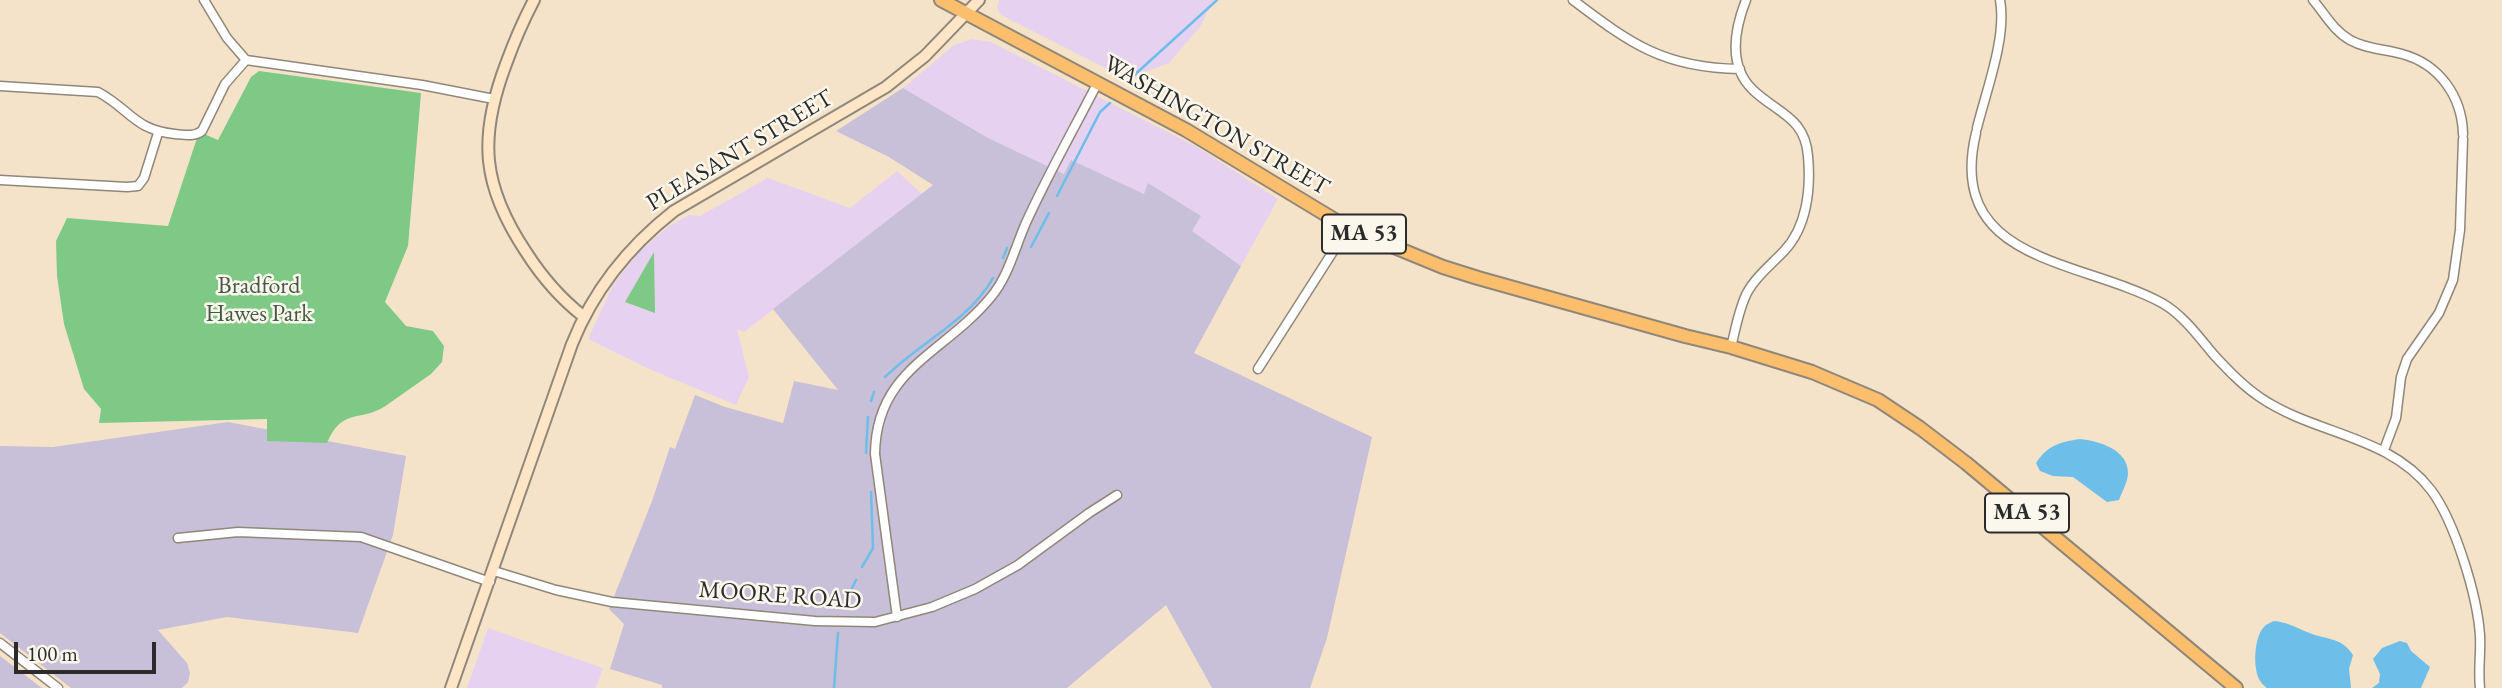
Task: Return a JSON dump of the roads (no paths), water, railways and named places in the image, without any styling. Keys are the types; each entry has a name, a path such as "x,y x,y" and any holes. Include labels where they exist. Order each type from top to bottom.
{"main road":[{"path":"534,0 516,37 489,116 488,158 491,178 503,214 514,234 553,290 583,316"},
{"name":"WASHINGTON STREET","path":"941,0 1186,130 1348,228 1443,267 1661,330 1731,347 1798,368 1878,400 1920,428 2005,495 2236,688"},
{"name":"PLEASANT STREET","path":"451,688 583,316 621,260 656,225 693,199 887,87 925,56 979,0"}],"street":[{"path":"204,0 227,38 246,60 422,85 494,99"},
{"path":"1573,0 1603,23 1655,55 1676,62 1740,69"},
{"path":"1731,347 1748,290 1796,236 1804,216 1808,184 1807,149 1800,129 1784,112 1754,91 1740,69 1735,35 1746,0"},
{"path":"2000,0 2000,36 1970,166 1975,197 1983,214 2005,238 2022,248 2158,301 2184,320 2236,379 2262,399 2304,421 2384,450 2425,482 2453,527 2478,622 2480,688"},
{"path":"2313,0 2333,26 2350,40 2370,48 2409,56 2425,64 2440,76 2456,98 2460,110 2463,136 2460,230 2453,280 2439,313 2407,359 2401,377 2396,418 2384,450"},
{"path":"0,86 98,92 111,99 144,127 158,133 190,136 202,131 225,84 246,60"},
{"path":"897,617 875,454 879,416 897,384 914,366 971,319 993,294 1098,82"},
{"path":"0,180 138,186 144,178 158,133"},
{"path":"1258,369 1348,228"},
{"name":"MOORE ROAD","path":"178,538 238,532 361,537 491,576 612,602 839,623 875,622 936,605 996,577 1018,565 1117,495"},
{"path":"0,643 58,688"},
{"path":"2473,688 2479,677"}],"water":[{"path":"2080,439 2103,444 2123,458 2128,476 2119,500 2107,502 2073,477 2053,476 2040,471 2036,463 2050,448"},
{"path":"2274,621 2338,641 2348,649 2353,655 2349,669 2351,688 2267,688 2257,674 2256,645 2264,627"},
{"path":"2400,641 2407,643 2411,651 2430,667 2421,688 2372,688 2379,683 2380,674 2373,659 2382,648"}],"waterway":[{"path":"1130,79 1217,0"},
{"path":"1057,196 1100,112 1110,103"},
{"path":"1031,247 1049,213"},
{"path":"1003,258 1007,248"},
{"path":"885,377 957,319 983,293 993,278"},
{"path":"871,401 874,392"},
{"path":"866,453 868,417"},
{"path":"862,567 873,548 871,492"},
{"path":"842,609 856,580"},
{"path":"834,688 838,633"}],"park label":[{"name":"Bradford Hawes Park","path":"259,300"}]}
